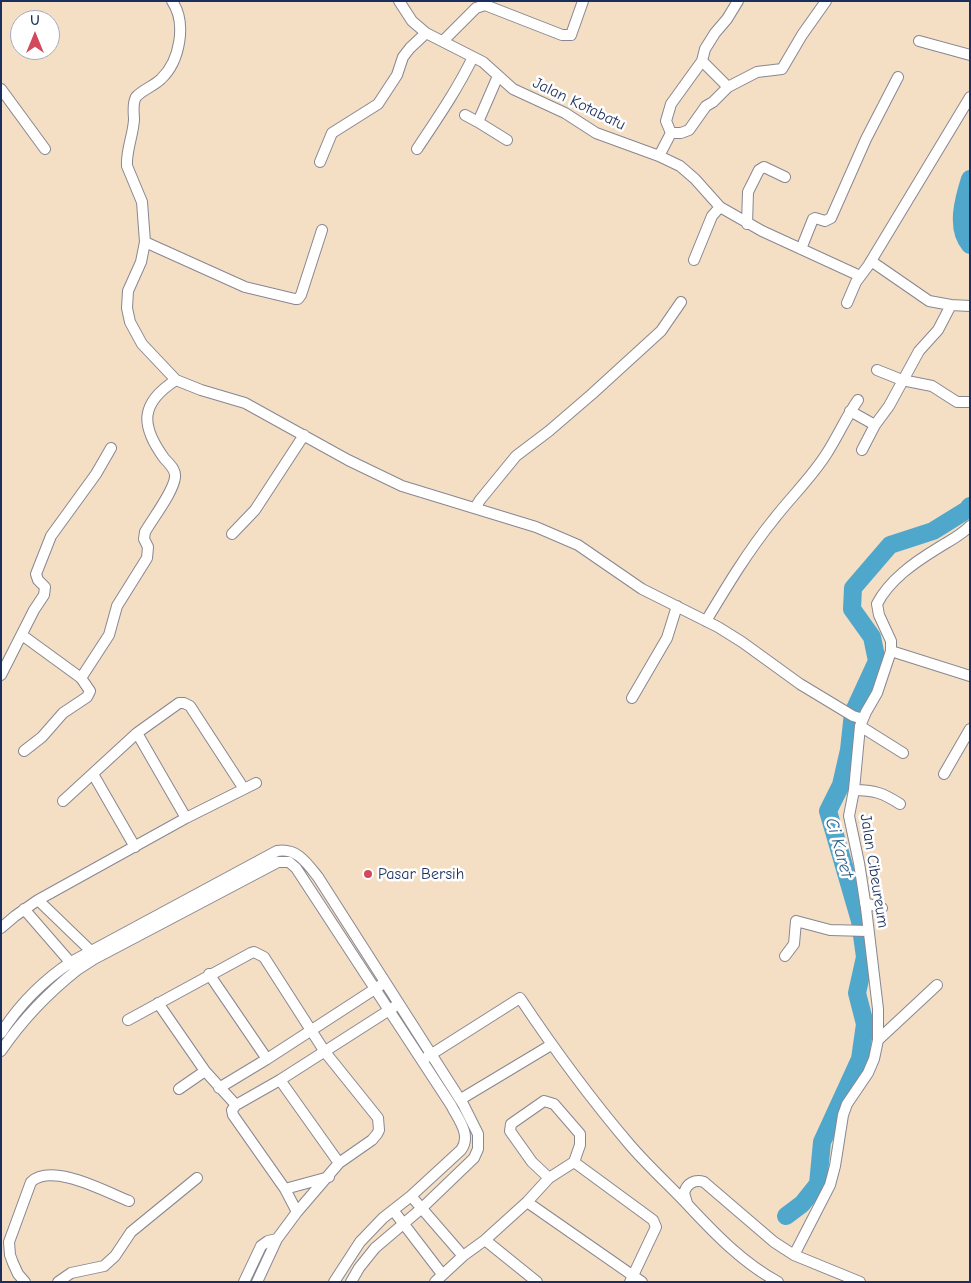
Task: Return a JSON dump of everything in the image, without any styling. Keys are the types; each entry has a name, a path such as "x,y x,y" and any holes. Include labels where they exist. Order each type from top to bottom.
{"street":[{"path":"172,1 180,19 180,33 176,54 167,72 160,80 136,97 134,102 127,166 142,202 145,242 140,262 128,292 127,308 130,322 142,344 176,380 201,390 245,403 348,460 394,482 543,529 578,545 652,595 718,626 800,684 856,719 903,754"},
{"name":"Jalan Kotabatu","path":"399,1 412,21 426,33 483,62 513,89 565,113 596,133 659,156 680,166 695,179 720,207 747,224 860,276"},
{"path":"443,41 476,8 485,5 562,35 571,35 583,1"},
{"path":"671,133 666,121 668,109 702,60 705,49 715,33 727,19 738,1"},
{"path":"671,133 681,134 689,130 706,106 712,103 728,87 757,72 782,69 802,35 826,1"},
{"path":"320,162 332,133 378,104 397,75 403,58 410,48 426,33"},
{"path":"919,41 970,54"},
{"path":"417,149 447,105 473,57"},
{"path":"702,60 728,87"},
{"path":"478,122 498,76"},
{"path":"801,249 813,219 825,221 831,218 866,139 898,77"},
{"path":"1,88 45,149"},
{"path":"847,303 856,282 871,261 970,97"},
{"path":"466,115 506,140"},
{"path":"659,156 671,133"},
{"path":"747,224 748,192 759,170 764,167 785,177"},
{"path":"694,260 712,216 720,207"},
{"path":"145,242 245,287 295,300 301,295 322,230"},
{"path":"871,261 924,298 936,304 970,306"},
{"path":"475,508 516,456 585,400 661,331 681,302"},
{"path":"862,450 922,346 938,330 951,305"},
{"path":"877,370 902,380 932,386 957,402 970,402"},
{"path":"81,678 109,635 117,606 147,558 148,547 144,539 145,532 174,485 174,470 154,444 147,414 161,390 176,380"},
{"path":"706,621 734,574 774,519 828,453 850,411 858,400"},
{"path":"850,411 875,425"},
{"path":"232,534 255,510 304,434"},
{"path":"1,675 45,590 36,574 51,536 96,474 111,448"},
{"path":"970,526 903,573 878,602 877,610 889,636 892,651 970,676"},
{"path":"632,698 667,638 678,606"},
{"path":"22,636 81,678 90,691 87,697 63,713 42,736 24,751"},
{"name":"Jalan Cibeureum","path":"794,1255 830,1185 843,1114 847,1104 868,1073 874,1059 878,1040 878,1010 862,931 865,903 859,863 849,822 849,811 854,790 856,719 877,693 892,651"},
{"path":"63,800 137,732 180,704 188,703 244,789"},
{"path":"944,774 970,729"},
{"path":"137,732 186,818"},
{"path":"93,774 135,846"},
{"path":"1,928 38,900 186,818 256,783"},
{"path":"854,790 870,790 884,793 900,804"},
{"path":"1,1033 11,1018 54,973 74,966 277,851 288,850 298,854 318,876 433,1054 478,1134 478,1149 474,1158 422,1208 375,1248 350,1282"},
{"path":"94,954 278,862 286,862 296,868 451,1105 464,1129 466,1140 462,1150 411,1196 383,1218 360,1242 334,1282"},
{"path":"38,900 94,954"},
{"path":"865,903 882,908"},
{"path":"24,909 74,966"},
{"path":"785,956 793,946 796,921 828,930 862,931"},
{"path":"128,1020 209,974 251,953 259,954 264,957 325,1052 378,1118 379,1130 372,1140 339,1163 297,1212 277,1239 257,1282"},
{"path":"1,1051 30,1013 63,981 74,966"},
{"path":"209,974 267,1060"},
{"path":"219,1088 267,1060 310,1030 386,982"},
{"path":"878,1040 937,985"},
{"path":"422,1060 520,998 551,1045 631,1146 704,1223 747,1262 778,1282"},
{"path":"158,1003 205,1071 236,1105"},
{"path":"297,1212 285,1189 232,1111 236,1105 325,1052 399,1003"},
{"path":"460,1099 551,1045"},
{"path":"179,1089 205,1071"},
{"path":"280,1080 339,1163"},
{"path":"393,1210 404,1223 438,1278 485,1240 527,1202 549,1178 574,1162 580,1145 580,1134 554,1104 548,1101 540,1103 512,1124 510,1131 532,1162 549,1178"},
{"path":"527,1202 635,1280 656,1227 652,1220 574,1162"},
{"path":"24,1282 18,1274 5,1240 31,1182 37,1177 46,1175 75,1179 129,1201"},
{"path":"285,1189 328,1177"},
{"path":"58,1282 71,1272 104,1266 115,1256 131,1232 197,1178"},
{"path":"666,1183 688,1185 695,1181 705,1183 774,1242 794,1255 860,1282"},
{"path":"688,1185 684,1196 688,1204"},
{"path":"411,1196 463,1256"},
{"path":"244,1282 263,1244 277,1239"},
{"path":"485,1240 537,1282"}],"waterway":[{"name":"Ci Karet","path":"970,179 962,213 963,230 965,238 970,245"},
{"name":"Ci Karet","path":"786,1216 802,1204 818,1184 822,1142 860,1059 865,1024 857,993 865,957 860,921 828,811 841,785 849,750 853,713 877,661 872,637 852,609 853,588 890,545 933,531 967,510 970,506"}],"place":[{"name":"Pasar Bersih","path":"368,874"}]}
